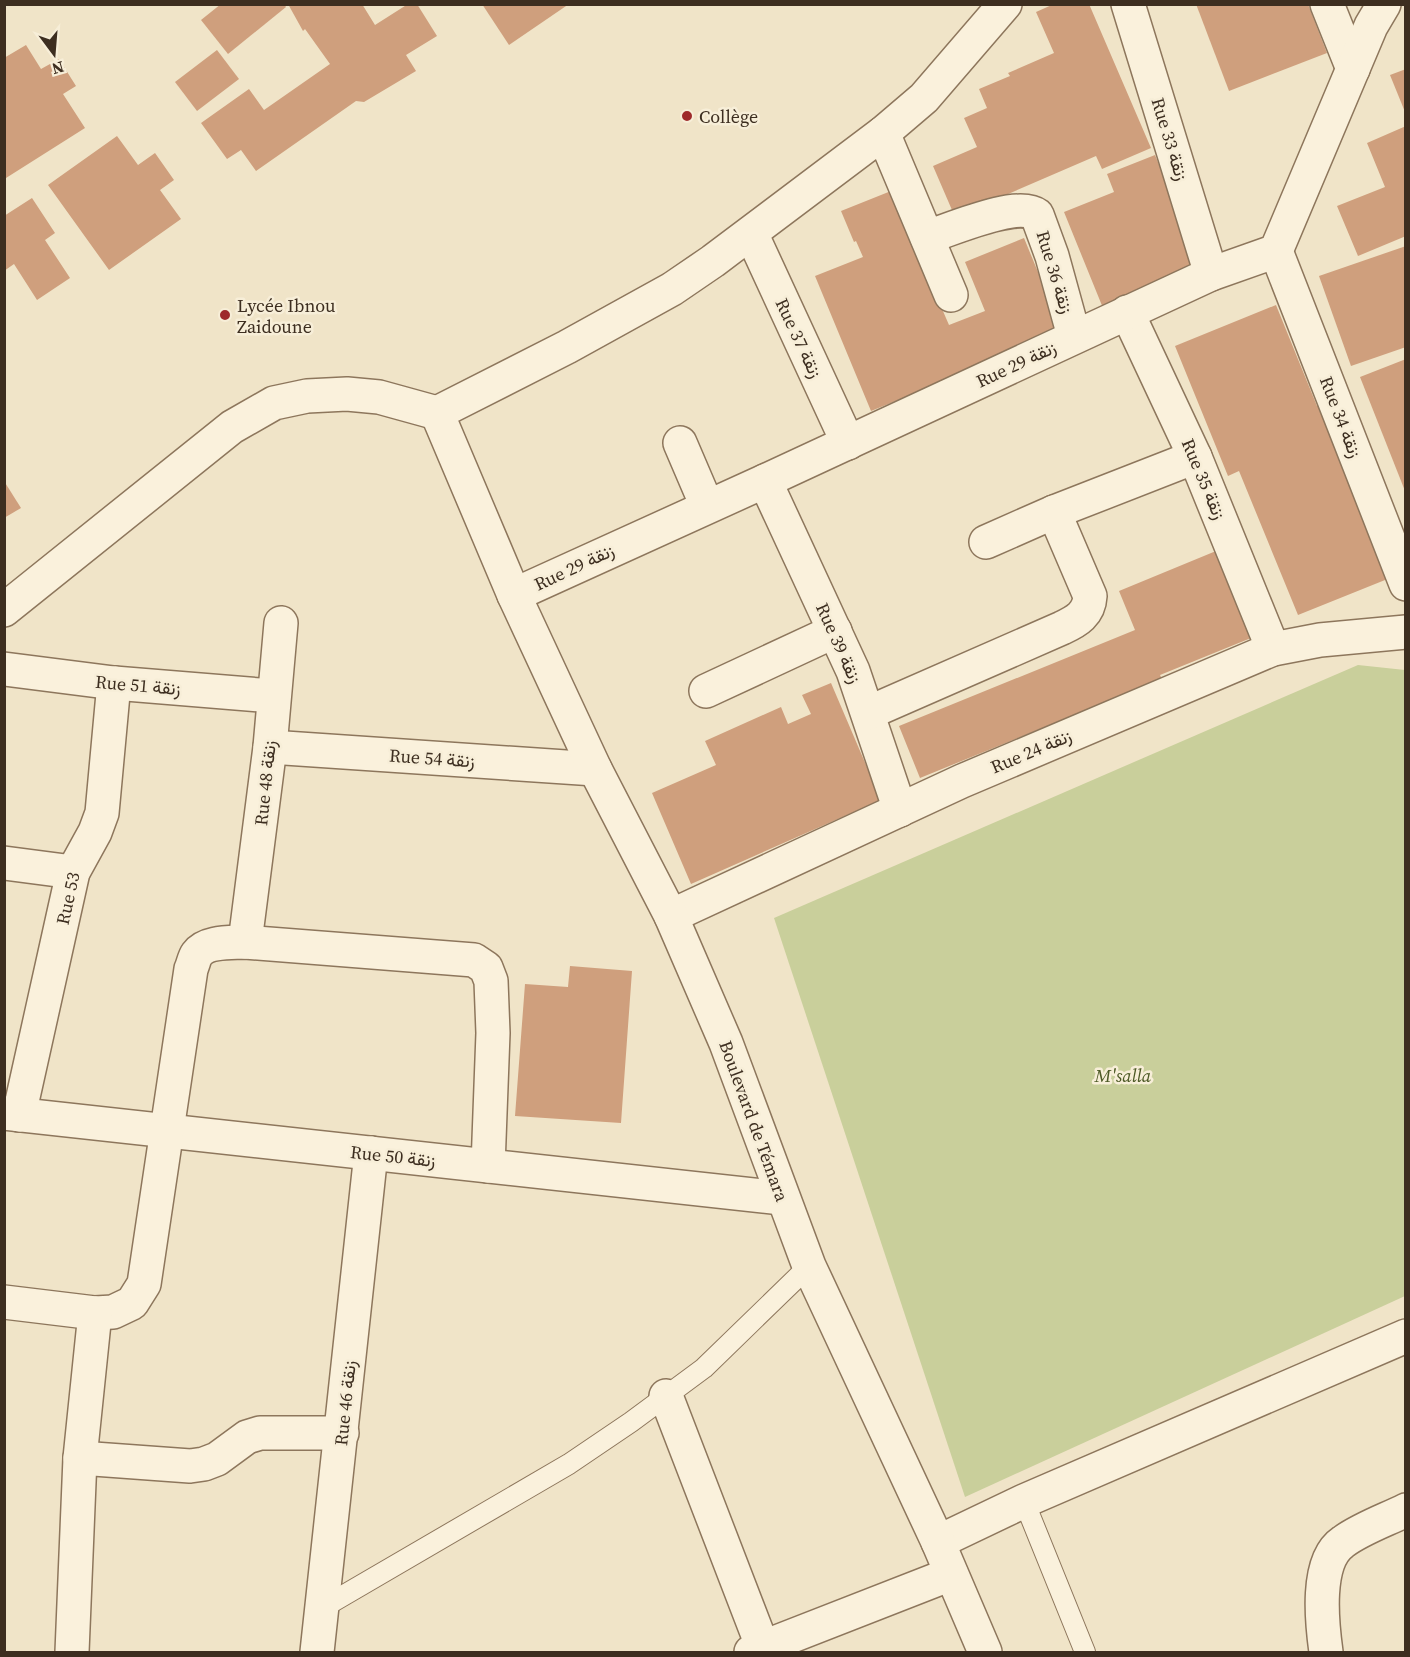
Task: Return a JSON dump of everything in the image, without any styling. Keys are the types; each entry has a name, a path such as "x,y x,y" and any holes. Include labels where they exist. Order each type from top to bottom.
{"street":[{"path":"4,610 232,427 274,403 307,396 347,393 379,397 437,413 567,347 672,289 751,233 883,133 924,98 1005,4"},
{"name":"Rue 33 زنقة","path":"1128,4 1211,274"},
{"path":"1327,4 1353,69"},
{"path":"1276,250 1371,26 1384,4"},
{"path":"883,133 951,295"},
{"name":"Rue 36 زنقة","path":"927,237 1007,212 1032,211 1037,215 1053,256 1074,336"},
{"name":"Rue 37 زنقة","path":"751,233 848,443"},
{"name":"Rue 29 زنقة","path":"514,595 848,443 1127,312 1211,274 1276,250"},
{"name":"Rue 34 زنقة","path":"1276,250 1406,584"},
{"name":"Rue 35 زنقة","path":"1127,312 1195,457 1273,649"},
{"name":"Boulevard de Témara","path":"437,413 514,595 595,769 671,916 726,1042 809,1266 938,1542 984,1653"},
{"path":"680,443 707,506"},
{"path":"986,542 1054,512 1195,457"},
{"name":"Rue 39 زنقة","path":"765,481 835,631 868,713 900,810"},
{"path":"868,713 1062,628 1085,613 1090,596 1054,512"},
{"name":"Rue 48 زنقة","path":"245,942 270,747 281,623"},
{"path":"706,691 835,631"},
{"name":"Rue 24 زنقة","path":"671,916 962,781 1273,649 1320,640 1406,632"},
{"name":"Rue 51 زنقة","path":"4,669 114,683 273,696"},
{"name":"Rue 53","path":"12,1114 73,872 95,832 102,813 114,683"},
{"name":"Rue 54 زنقة","path":"270,747 595,769"},
{"path":"4,863 73,872"},
{"path":"4,1302 95,1313 113,1312 132,1303 144,1284 191,969 197,953 218,944 245,942 474,960 486,968 491,981 493,1033 488,1166"},
{"name":"Rue 50 زنقة","path":"12,1114 782,1198"},
{"name":"Rue 46 زنقة","path":"316,1653 371,1153"},
{"path":"72,1653 80,1458 95,1313"},
{"path":"938,1542 1024,1502 1406,1336"},
{"path":"666,1396 757,1650 951,1574"},
{"path":"80,1458 190,1466 217,1459 247,1437 260,1433 342,1433"},
{"path":"1326,1653 1323,1589 1331,1554 1342,1542 1406,1510"}],"lane":[{"path":"322,1608 569,1464 666,1396 704,1368 809,1266"},
{"path":"1024,1502 1085,1653"}],"green space":[{"name":"M'salla","path":"1358,665 1405,670 1405,1296 965,1497 774,918"}],"building":[{"path":"221,4 284,4 286,7 228,54 201,20"},
{"path":"288,4 362,4 375,25 408,4 417,4 437,36 406,55 416,71 364,102 356,101 256,171 241,150 227,159 201,123 249,89 264,110 330,64 305,29 303,31"},
{"path":"482,4 569,4 509,45"},
{"path":"1054,4 1089,4 1151,148 1102,169 1096,156 955,217 933,166 977,147 964,118 987,108 979,89 1010,76 1008,73 1054,53 1036,12"},
{"path":"1196,4 1308,4 1327,53 1229,91"},
{"path":"26,45 41,69 59,59 76,86 63,94 85,128 6,178 4,58"},
{"path":"217,50 239,79 197,111 175,82"},
{"path":"1406,69 1406,112 1405,112 1390,75"},
{"path":"1406,126 1406,236 1358,256 1337,206 1385,187 1367,143"},
{"path":"117,136 138,165 155,153 174,180 160,190 181,219 109,270 48,185"},
{"path":"1155,155 1203,273 1105,313 1064,212 1114,192 1107,174"},
{"path":"891,191 949,325 985,311 965,262 1024,238 1063,333 871,411 815,276 863,257 841,211"},
{"path":"32,198 55,233 45,240 70,278 37,300 14,264 4,271 4,216"},
{"path":"1406,246 1406,347 1351,366 1319,276"},
{"path":"1276,305 1390,578 1298,615 1239,471 1228,476 1175,346"},
{"path":"1406,359 1406,491 1405,491 1360,377"},
{"path":"4,481 21,508 4,518"},
{"path":"1216,551 1251,638 1160,675 1162,679 920,778 899,726 1135,630 1119,591"},
{"path":"831,683 881,800 691,884 652,793 716,765 705,741 781,707 788,724 811,714 802,695"},
{"path":"570,966 632,971 621,1123 515,1116 525,984 568,987"}],"place":[{"name":"Collège","path":"687,116"},
{"name":"Lycée Ibnou Zaidoune","path":"225,315"}]}
